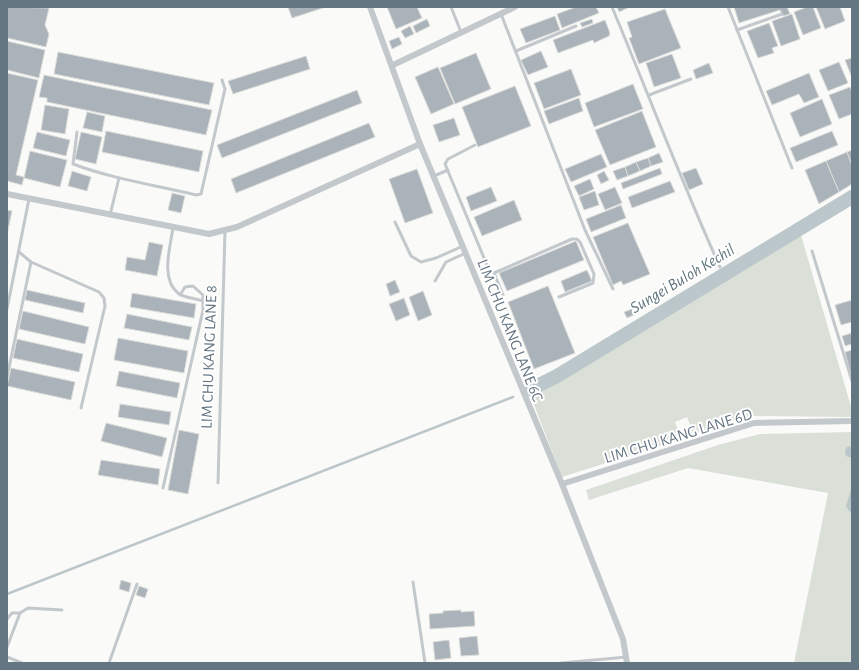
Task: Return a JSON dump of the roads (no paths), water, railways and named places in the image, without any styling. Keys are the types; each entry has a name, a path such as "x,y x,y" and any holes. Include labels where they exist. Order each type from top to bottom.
{"street":[{"name":"LIM CHU KANG LANE 6C","path":"370,7 393,65 420,144 562,484 623,639 627,660"},
{"path":"393,65 515,7"},
{"path":"7,194 209,234 225,231 420,144"},
{"name":"LIM CHU KANG LANE 6D","path":"562,484 754,423 852,421"}],"lane":[{"path":"451,7 461,32"},
{"path":"612,7 649,95 691,204 720,267"},
{"path":"728,7 792,168"},
{"path":"501,14 585,230 612,289"},
{"path":"737,30 782,14"},
{"path":"516,50 576,26"},
{"path":"649,95 691,79"},
{"path":"77,132 73,164 119,178 153,184 196,195 201,194 225,89 222,80"},
{"path":"475,145 446,160 448,170 489,270 494,273 503,295"},
{"path":"434,176 448,170"},
{"path":"110,215 119,178"},
{"path":"7,309 29,199"},
{"path":"395,222 411,256 421,262 436,258 463,246"},
{"path":"173,228 168,265 170,283 180,295 203,301"},
{"name":"LIM CHU KANG LANE 8","path":"218,483 225,231"},
{"path":"494,273 572,239 577,239 580,242 594,274 593,283 559,297"},
{"path":"812,251 852,381"},
{"path":"19,252 30,262 99,292 104,298 105,306 82,408"},
{"path":"435,281 446,262 466,253"},
{"path":"7,377 30,262"},
{"path":"163,488 203,310 203,295 193,286 185,287 180,295"},
{"path":"413,582 425,663"},
{"path":"109,663 138,584"},
{"path":"7,619 12,613 20,613 28,608 62,610"},
{"path":"7,648 20,613"},
{"path":"7,657 22,663"},
{"path":"561,663 627,660"}],"waterway":[{"name":"Sungei Buloh Kechil","path":"531,389 557,376 852,197"},
{"path":"7,594 513,397"}]}
